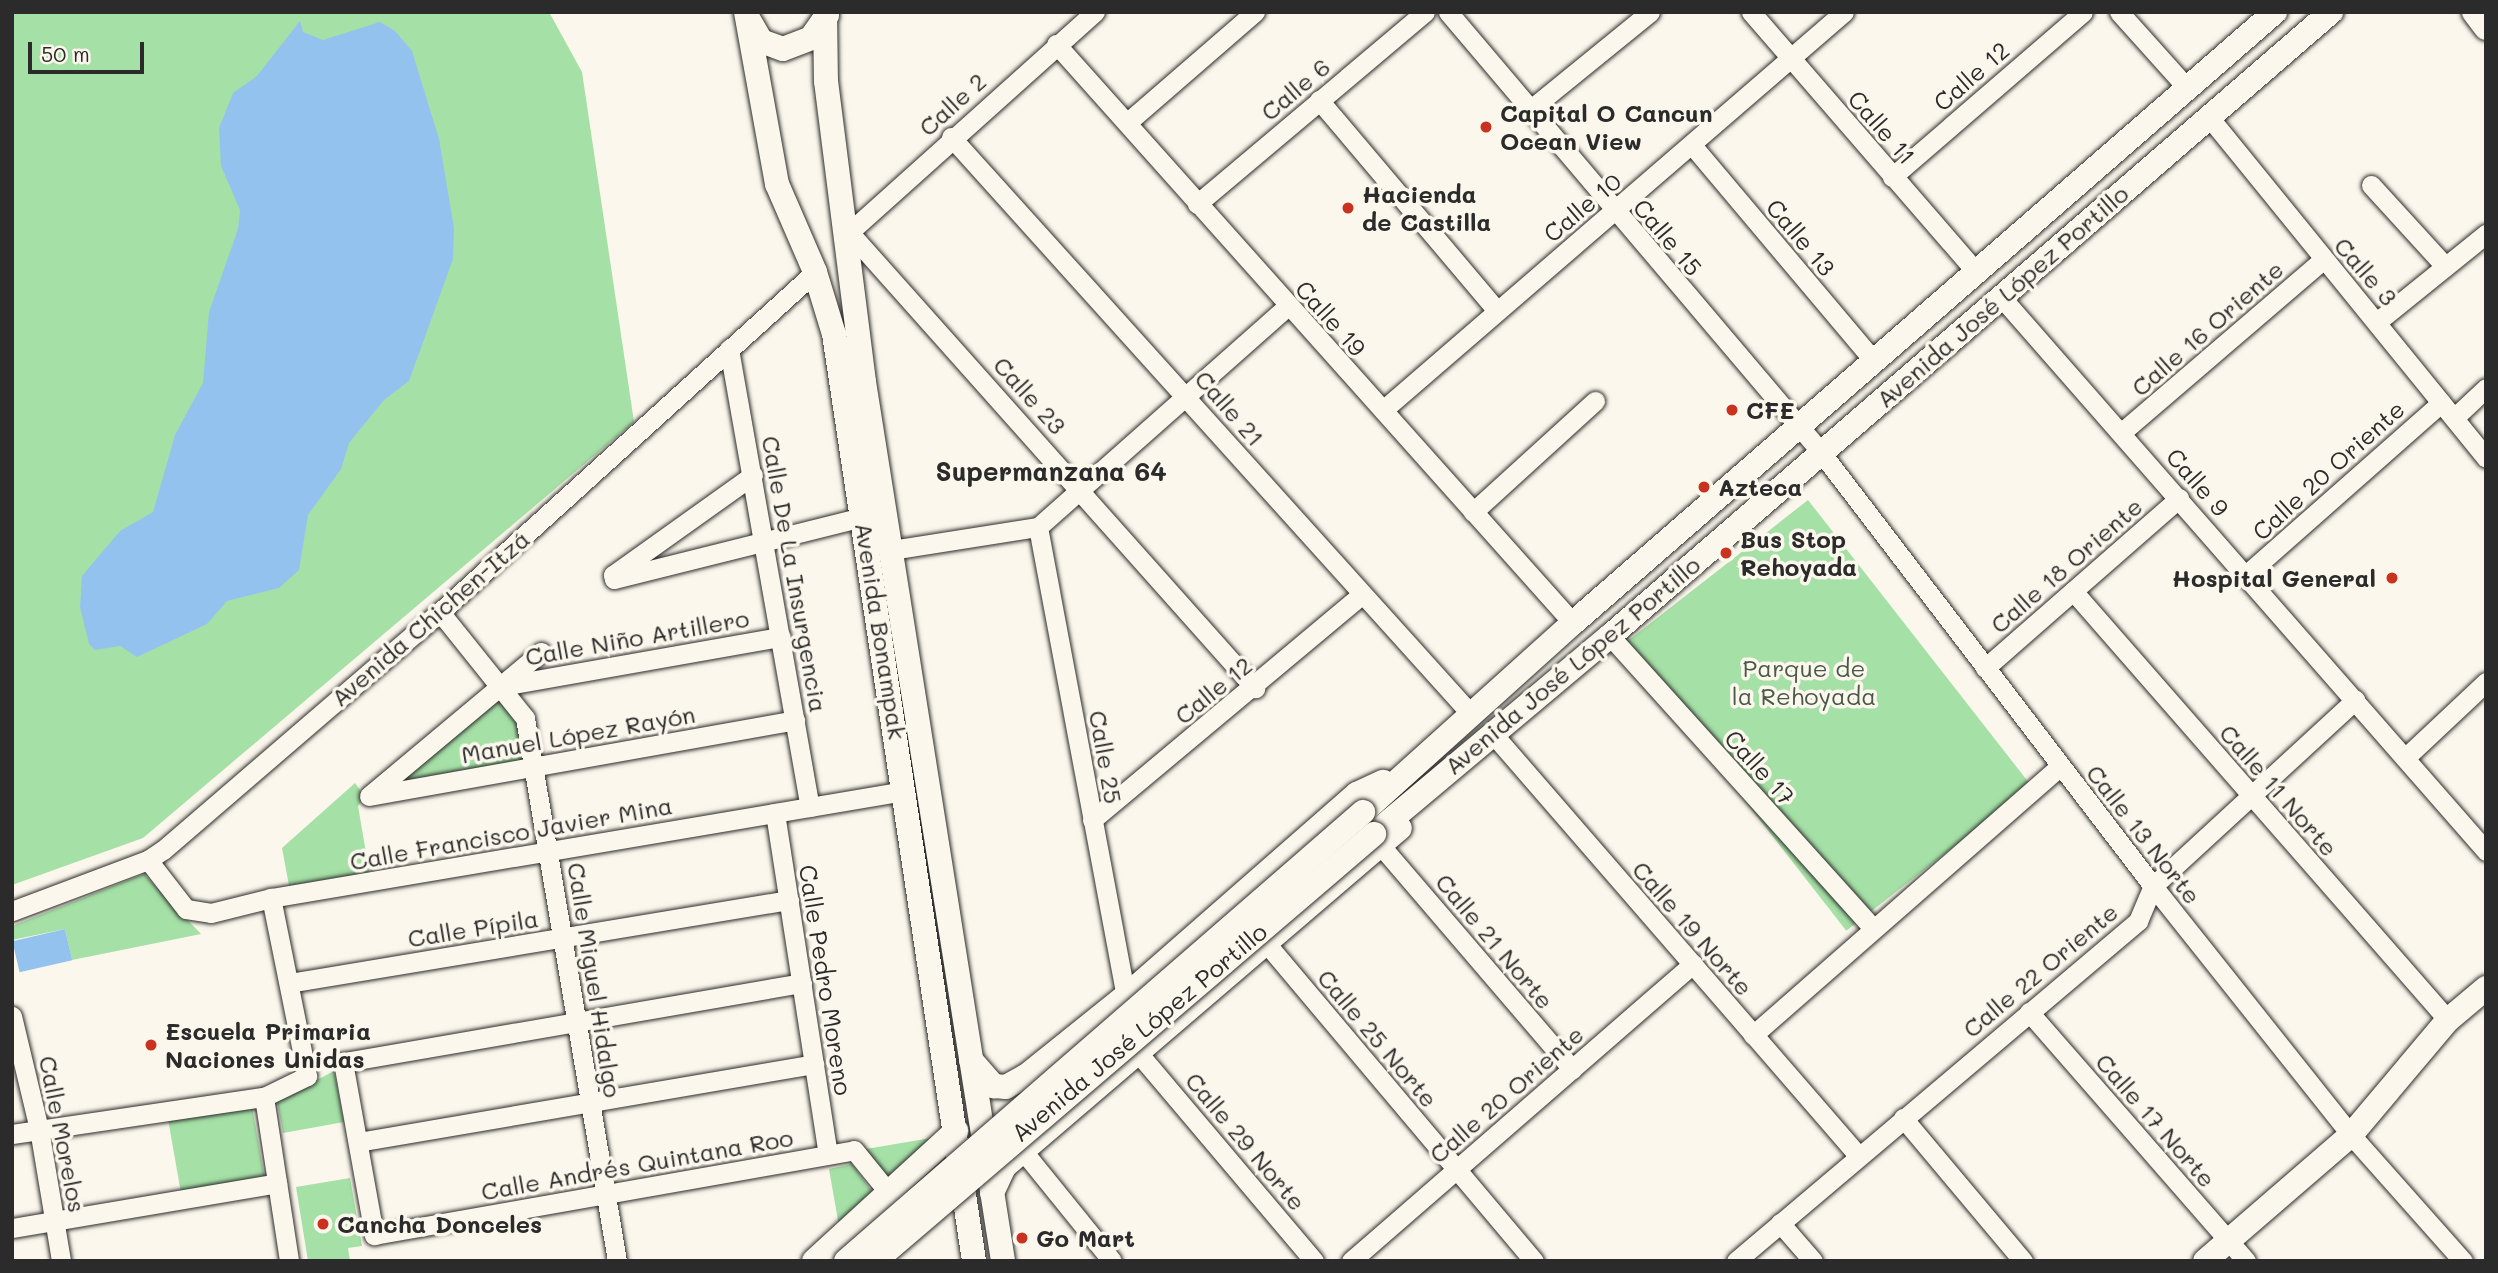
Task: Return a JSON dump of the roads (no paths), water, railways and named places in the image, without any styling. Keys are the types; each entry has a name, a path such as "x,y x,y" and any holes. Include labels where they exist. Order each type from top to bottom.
{"main road":[{"path":"747,12 756,35 775,48 800,45 826,15"},
{"name":"Avenida Bonampak","path":"747,12 777,184 815,272 834,334 974,1261"},
{"name":"Avenida José López Portillo","path":"875,1261 1372,830 1400,775 2275,12"},
{"name":"Avenida José López Portillo","path":"846,1261 1372,830 1417,797 1610,636 1820,451 2002,298 2331,12"},
{"path":"2474,12 2486,28"},
{"name":"Avenida Bonampak","path":"826,15 826,81 847,234 892,550 1003,1261"},
{"path":"971,1060 994,1086 1006,1087 1026,1076 1126,996 1357,794 1400,775"},
{"path":"992,1193 1004,1167 1266,943 1372,830"},
{"path":"2205,1261 2351,1135 2448,1020 2486,988"},
{"path":"1026,1076 1017,1099 1024,1114 1040,1122 1062,1119"},
{"path":"814,1261 956,1131"},
{"path":"888,1195 898,1196 917,1207 921,1229 917,1239"},
{"path":"893,1261 946,1218 968,1213"}],"street":[{"name":"Calle 2","path":"847,234 951,137 1095,12"},
{"path":"1129,121 1255,12"},
{"name":"Calle 6","path":"1197,204 1425,12"},
{"name":"Calle 15","path":"1448,12 1532,108 1614,211 1799,428"},
{"path":"1532,108 1650,12"},
{"name":"Calle 11","path":"1751,12 1977,273"},
{"name":"Calle 10","path":"1383,410 1844,12"},
{"name":"Calle 12","path":"1892,177 2083,12"},
{"path":"2119,12 2188,89"},
{"name":"Calle 19","path":"1056,44 1129,121 1287,307 1573,623"},
{"path":"1319,100 1497,311"},
{"name":"Calle 3","path":"2208,117 2323,260 2378,321 2486,458"},
{"name":"Calle 21","path":"951,137 1471,713"},
{"name":"Calle 13","path":"1692,145 1873,360"},
{"path":"2371,185 2445,266"},
{"name":"Calle 23","path":"847,234 1081,488 1255,688"},
{"path":"2378,321 2486,234"},
{"name":"Calle 16 Oriente","path":"2122,432 2323,260"},
{"name":"Avenida Chichen-Itzá","path":"12,911 148,860 440,612 815,272"},
{"name":"Calle 9","path":"2002,298 2247,574 2486,851"},
{"path":"892,550 1038,527 1185,394 1287,307"},
{"name":"Calle De La Insurgencia","path":"729,349 766,538 810,807"},
{"name":"Calle 20 Oriente","path":"2247,574 2447,410 2486,388"},
{"path":"1473,512 1595,401"},
{"name":"Calle 13 Norte","path":"1799,428 1820,451 2153,886 2351,1135 2463,1261"},
{"path":"753,475 613,575 614,579 766,538 863,517"},
{"name":"Calle 18 Oriente","path":"1985,668 2179,498"},
{"name":"Calle 25","path":"1038,527 1126,996"},
{"name":"Calle 11 Norte","path":"2073,591 2448,1020"},
{"name":"Calle 12","path":"1092,820 1255,688 1362,595"},
{"name":"Calle Miguel Hidalgo","path":"440,612 525,718 537,766 576,1023 617,1261"},
{"name":"Calle 17","path":"1610,636 1874,929"},
{"name":"Calle Niño Artillero","path":"502,686 781,637"},
{"path":"502,686 541,652"},
{"path":"2405,758 2486,682"},
{"name":"Manuel López Rayón","path":"502,686 369,796 795,720"},
{"name":"Calle 22 Oriente","path":"1736,1261 1857,1154 2138,921 2153,886 2355,700"},
{"name":"Calle 19 Norte","path":"1493,734 1857,1154"},
{"path":"1753,1035 2060,766"},
{"name":"Calle Francisco Javier Mina","path":"148,860 186,909 211,913 271,898 905,791"},
{"name":"Calle Pedro Moreno","path":"775,813 828,1154"},
{"name":"Calle 21 Norte","path":"1372,830 1572,1069"},
{"path":"12,1134 264,1097 307,1076 271,898"},
{"name":"Calle Pípila","path":"289,983 789,900"},
{"name":"Calle 25 Norte","path":"1266,943 1534,1261"},
{"name":"Calle 20 Oriente","path":"1351,1261 1693,964"},
{"path":"802,983 343,1062 358,1142 814,1064"},
{"name":"Calle 17 Norte","path":"2029,1012 2246,1261"},
{"name":"Calle Morelos","path":"12,1017 39,1129 61,1261"},
{"name":"Calle 29 Norte","path":"1139,1054 1314,1261"},
{"path":"264,1097 289,1261"},
{"path":"1903,1118 2023,1261"},
{"name":"Calle Andrés Quintana Roo","path":"358,1142 374,1235 854,1150 888,1195"},
{"path":"1023,1152 1112,1261"},
{"path":"12,1228 277,1182"},
{"path":"1780,1223 1814,1261"}],"water":[{"path":"300,21 303,32 323,40 380,22 395,31 412,51 439,139 454,228 453,259 409,381 384,400 349,443 341,469 308,515 299,570 279,588 227,601 207,624 137,657 120,646 95,650 89,644 80,607 82,576 120,531 153,512 175,435 203,383 209,312 238,229 240,210 221,166 219,128 233,93 257,76"},
{"path":"65,929 72,960 20,972 12,941"}],"place":[{"name":"Capital O Cancun Ocean View","path":"1486,127"},
{"name":"Hacienda de Castilla","path":"1348,208"},
{"name":"CFE","path":"1732,410"},
{"name":"Azteca","path":"1704,487"},
{"name":"Bus Stop Rehoyada","path":"1726,553"},
{"name":"Hospital General","path":"2392,578"},
{"name":"Escuela Primaria Naciones Unidas","path":"151,1045"},
{"name":"Cancha Donceles","path":"323,1224"},
{"name":"Go Mart","path":"1022,1238"}],"district":[{"name":"Supermanzana 64","path":"1051,472"}],"park label":[{"name":"Parque de la Rehoyada","path":"1804,682"}]}
